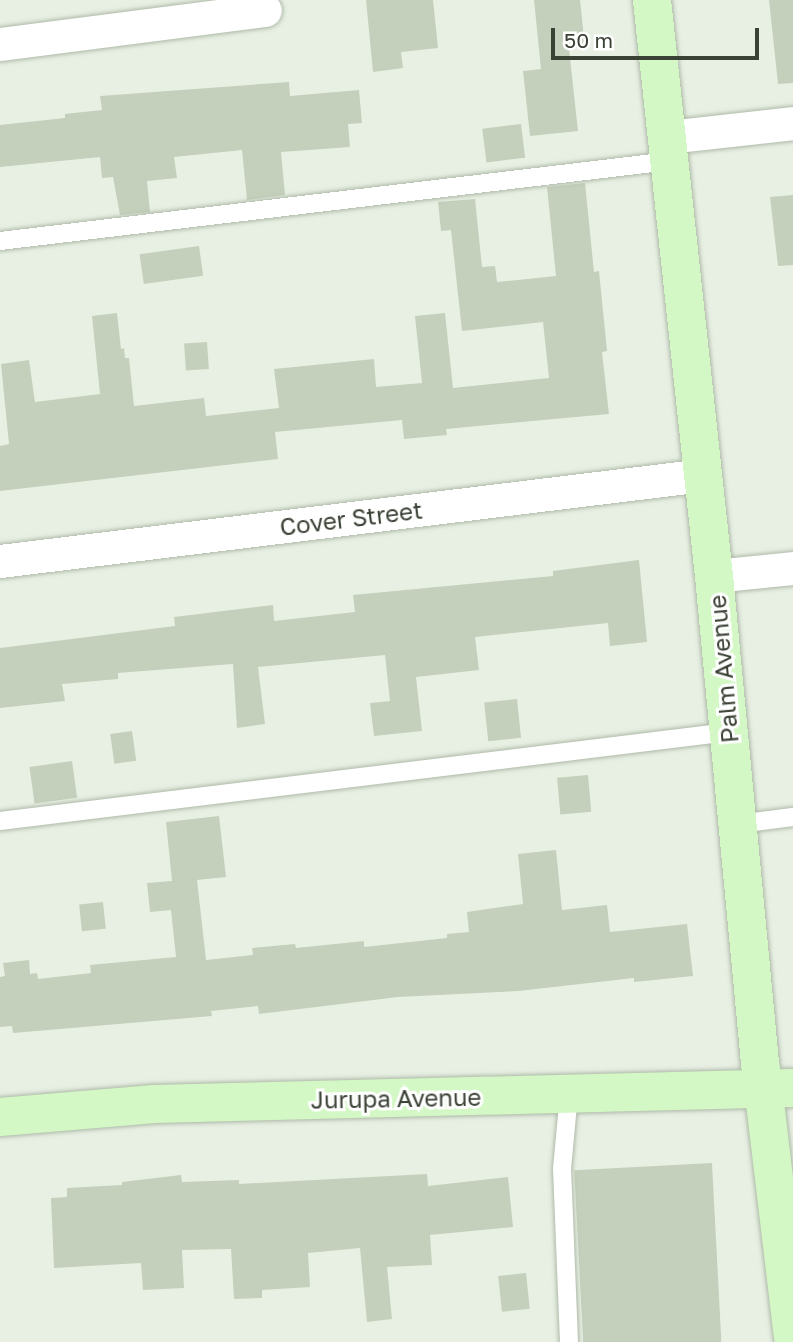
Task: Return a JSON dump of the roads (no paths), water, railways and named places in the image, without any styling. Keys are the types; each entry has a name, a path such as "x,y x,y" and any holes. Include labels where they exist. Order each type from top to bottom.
{"street":[{"name":"Palm Avenue","path":"652,0 738,824 778,1089 793,1338"},
{"path":"0,44 265,10"},
{"path":"668,149 793,123"},
{"name":"Cover Street","path":"0,561 702,475"},
{"path":"714,576 793,568"},
{"name":"Jurupa Avenue","path":"0,1117 154,1104 778,1089"}],"lane":[{"path":"0,242 668,149"},
{"path":"0,821 729,732"},
{"path":"738,824 793,817"},
{"path":"569,1094 562,1169 569,1342"}]}
